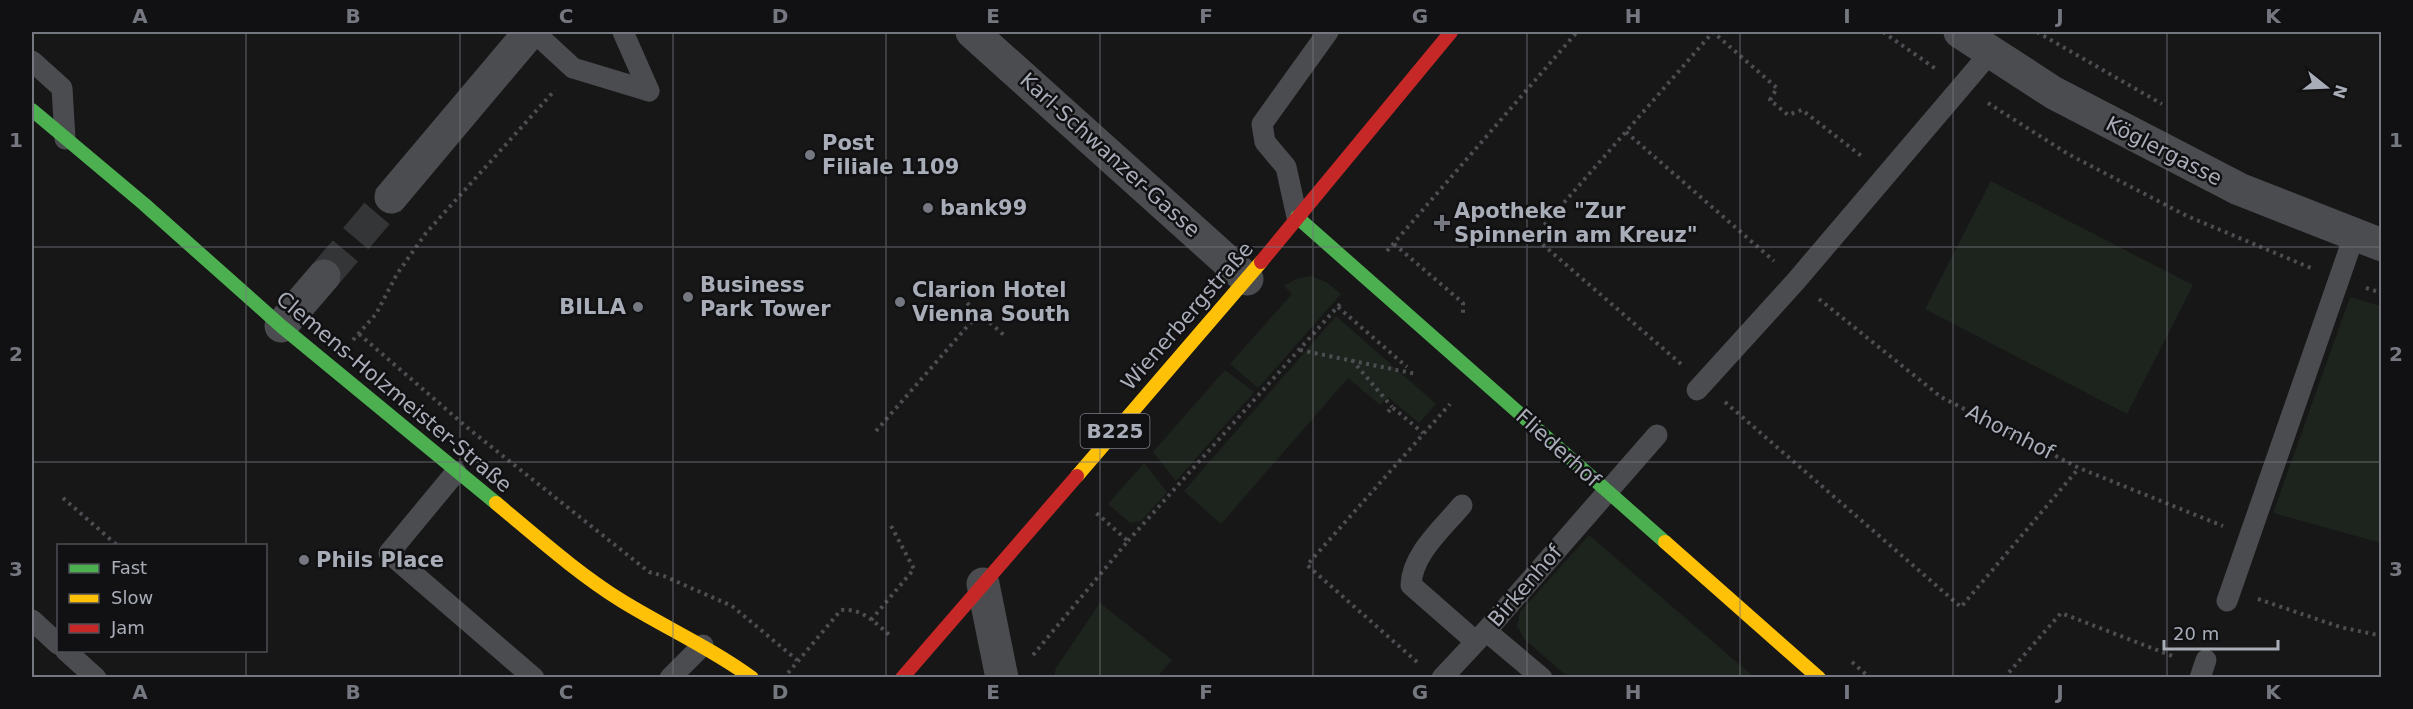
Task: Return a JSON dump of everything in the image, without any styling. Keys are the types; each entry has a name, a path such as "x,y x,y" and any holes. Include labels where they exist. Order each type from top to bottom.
{"street":[{"path":"391,197 532,32"},
{"name":"Karl-Schwanzer-Gasse","path":"972,32 1247,279"},
{"name":"Wienerbergstraße","path":"902,678 1247,279 1451,32"},
{"name":"Köglergasse","path":"1960,32 2054,93 2239,189 2368,240"},
{"name":"Clemens-Holzmeister-Straße","path":"32,110 144,204 280,326 572,566 622,601 703,645 752,678"},
{"name":"Fliederhof","path":"1297,217 1819,678"},
{"path":"280,326 324,276"},
{"path":"983,584 1002,678"}],"lane":[{"path":"532,32 573,68 649,91 624,32"},
{"path":"1297,217 1286,167 1265,142 1262,124 1328,32"},
{"path":"1698,390 1796,280 1990,53"},
{"path":"32,60 62,88 65,139"},
{"path":"2230,596 2338,279 2368,240"},
{"path":"1607,492 1657,435"},
{"path":"456,472 389,553 534,678"},
{"name":"Birkenhof","path":"1434,674 1481,636 1607,492"},
{"path":"1462,505 1418,560 1412,572 1411,585 1542,678"},
{"path":"32,620 57,643"},
{"path":"670,678 703,645"},
{"path":"66,652 96,678"}],"path":[{"path":"1883,32 2068,154 2187,216 2338,279 2382,293"},
{"path":"2037,32 2162,104"},
{"path":"351,344 376,314 397,274 426,233 561,84"},
{"name":"Ahornhof","path":"1626,132 1796,280 1941,397 2079,468 2250,537"},
{"path":"967,303 1004,334"},
{"path":"876,431 979,313"},
{"path":"359,334 469,429 649,572 664,576 732,606 797,660"},
{"path":"1299,350 1416,374"},
{"path":"1352,360 1392,407 1423,434"},
{"path":"1434,674 1307,565 1450,404"},
{"path":"1388,412 1392,407"},
{"path":"1030,659 1128,541 1067,487"},
{"path":"63,498 116,544"},
{"path":"871,620 914,569 890,524"},
{"path":"2230,596 2340,627 2382,636"},
{"path":"784,678 841,610 852,609 863,612 918,659"},
{"path":"2004,678 2061,613 2204,668"}],"shaded area":[{"path":"1991,181 2193,285 2127,414 1925,309"},
{"path":"1311,276 1326,282 1341,294 1258,388 1230,364 1292,294 1284,286 1296,279"},
{"path":"2350,297 2381,306 2381,543 2273,513"},
{"path":"1336,316 1436,404 1419,423 1388,397 1380,405 1348,378 1221,524 1184,491"},
{"path":"1225,370 1254,392 1176,481 1153,452"},
{"path":"1144,463 1167,492 1141,521 1130,523 1108,504"},
{"path":"1589,535 1754,677 1568,677 1524,639 1517,626 1520,612"},
{"path":"1100,603 1172,660 1157,677 1054,677 1056,668"}],"tunnel":[{"path":"324,276 391,197"}],"traffic: fast":[{"path":"32,110 144,204 281,326 496,503"},
{"path":"1297,217 1665,542"}],"traffic: slow":[{"path":"1077,476 1261,262"},
{"path":"496,503 605,590 721,657 752,678"},
{"path":"1665,542 1819,678"}],"traffic: jam":[{"path":"1261,262 1451,32"},
{"path":"902,678 1077,476"}],"place":[{"name":"Post Filiale 1109","path":"810,155"},
{"name":"bank99","path":"928,208"},
{"name":"Apotheke \"Zur Spinnerin am Kreuz\"","path":"1442,223"},
{"name":"Business Park Tower","path":"688,297"},
{"name":"Clarion Hotel Vienna South","path":"900,302"},
{"name":"BILLA","path":"638,307"},
{"name":"Phils Place","path":"304,560"}]}
